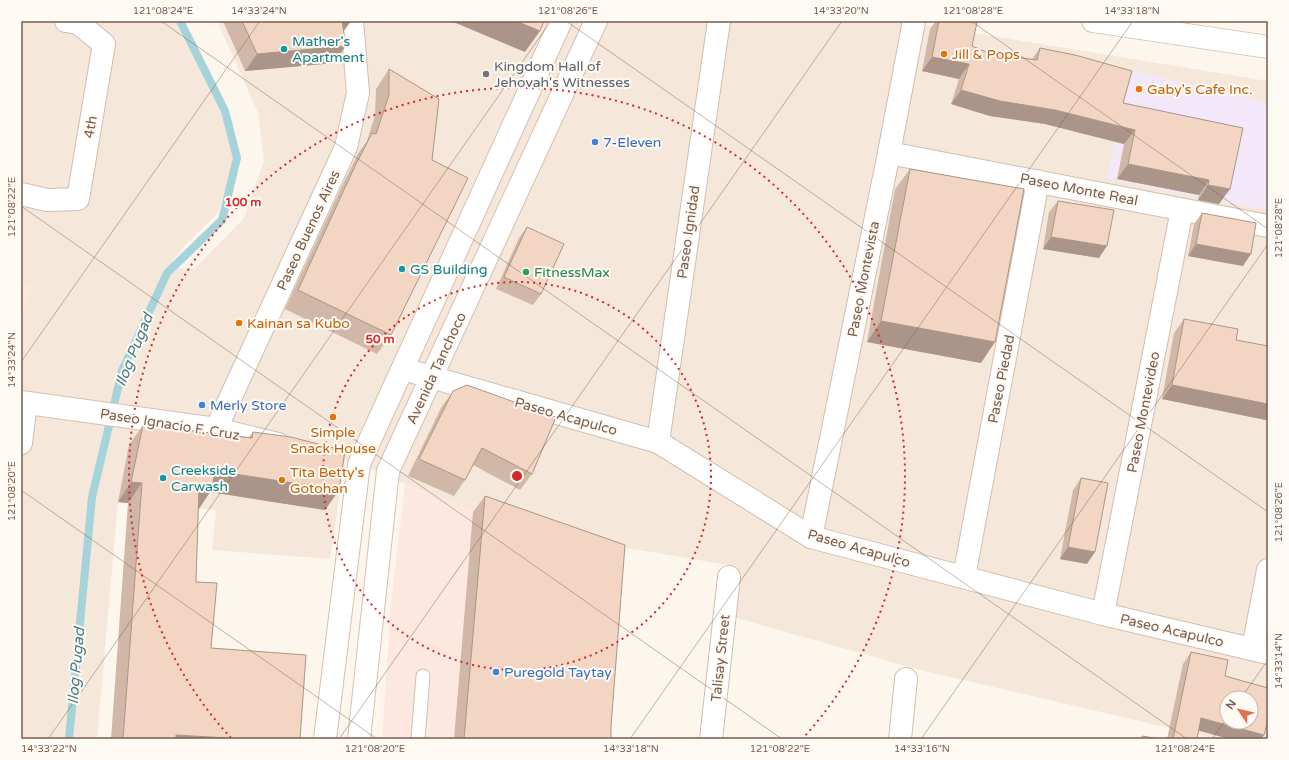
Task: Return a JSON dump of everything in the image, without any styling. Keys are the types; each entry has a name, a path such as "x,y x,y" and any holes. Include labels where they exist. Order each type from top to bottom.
{"street":[{"name":"4th","path":"21,194 47,200 78,199 104,44 78,23 66,21"},
{"name":"Paseo Buenos Aires","path":"216,429 346,147 358,92 352,21"},
{"path":"326,739 359,464 561,21"},
{"name":"Avenida Tanchoco","path":"359,739 388,471 596,21"},
{"name":"Paseo Ignidad","path":"658,442 718,21"},
{"name":"Paseo Montevista","path":"811,537 889,153 914,21"},
{"path":"1093,21 1268,47"},
{"name":"Paseo Monte Real","path":"889,153 1268,226"},
{"name":"Paseo Piedad","path":"964,577 1038,181"},
{"name":"Paseo Montevideo","path":"1103,614 1182,210"},
{"name":"Paseo Acapulco","path":"403,369 658,442 811,537 1103,614 1260,651"},
{"name":"Paseo Ignacio F. Cruz","path":"23,402 216,429 299,449"},
{"path":"21,443 23,402"},
{"path":"336,459 388,471"},
{"path":"1260,651 1268,570"},
{"name":"Talisay Street","path":"711,739 728,577"},
{"path":"900,739 906,679"}],"lane":[{"path":"418,739 423,676"}],"shaded area":[{"path":"21,21 185,21 221,93 235,167 217,214 186,244 167,268 194,269 244,218 264,161 258,113 217,21 900,21 1268,81 1268,739 1217,739 920,670 733,617 728,565 615,546 473,512 345,459 330,559 212,550 216,510 118,502 97,739 21,739"},
{"path":"1130,70 1268,103 1268,210 1107,179"},
{"path":"21,283 31,286 21,321"},
{"name":"Puregold Taytay","path":"405,484 473,512 599,739 382,739 391,605"}],"building":[{"path":"242,21 342,21 346,46 257,54"},
{"path":"516,21 544,21 540,31"},
{"path":"939,21 977,22 972,46 991,54 1037,60 1040,48 1075,55 1132,71 1123,103 1243,128 1230,189 1208,185 1209,180 1128,164 1135,130 1055,110 1000,101 961,90 969,64 932,57"},
{"path":"389,69 439,99 432,160 468,178 391,335 298,290 355,166 372,133 376,134 389,95"},
{"path":"910,169 1024,189 995,342 881,321"},
{"path":"1058,201 1114,210 1107,246 1051,237"},
{"path":"1202,213 1256,223 1251,254 1196,244"},
{"name":"FitnessMax","path":"527,227 564,244 541,294 504,277"},
{"path":"1184,319 1238,329 1236,340 1268,346 1268,404 1172,385"},
{"path":"467,385 556,417 532,474 482,448 465,480 419,459 453,391"},
{"path":"143,425 252,438 253,432 291,437 345,451 339,490 215,471 212,489 199,488 196,582 217,583 211,648 306,655 300,739 244,739 176,735 176,739 123,739 142,483 131,482"},
{"path":"1081,478 1108,483 1095,552 1068,547"},
{"path":"485,496 625,545 611,739 464,739"},
{"path":"1191,652 1228,660 1225,676 1268,688 1268,719 1264,735 1245,730 1259,730 1259,690 1219,690 1219,723 1201,718 1197,739 1173,739"},
{"path":"1142,736 1160,739 1142,739"}],"waterway":[{"name":"Ilog Pugad","path":"69,739 92,497 122,371 167,273 222,220 237,158 225,111 180,21"}],"place":[{"name":"Mather's Apartment","path":"284,49"},
{"name":"Jill & Pops","path":"944,54"},
{"name":"Kingdom Hall of Jehovah's Witnesses","path":"486,74"},
{"name":"Gaby's Cafe Inc.","path":"1139,89"},
{"name":"7-Eleven","path":"595,142"},
{"name":"GS Building","path":"402,269"},
{"name":"FitnessMax","path":"526,272"},
{"name":"Kainan sa Kubo","path":"239,323"},
{"name":"Merly Store","path":"202,405"},
{"name":"Simple Snack House","path":"333,417"},
{"name":"Creekside Carwash","path":"163,478"},
{"name":"Tita Betty's Gotohan","path":"282,480"},
{"name":"Puregold Taytay","path":"496,672"}]}
